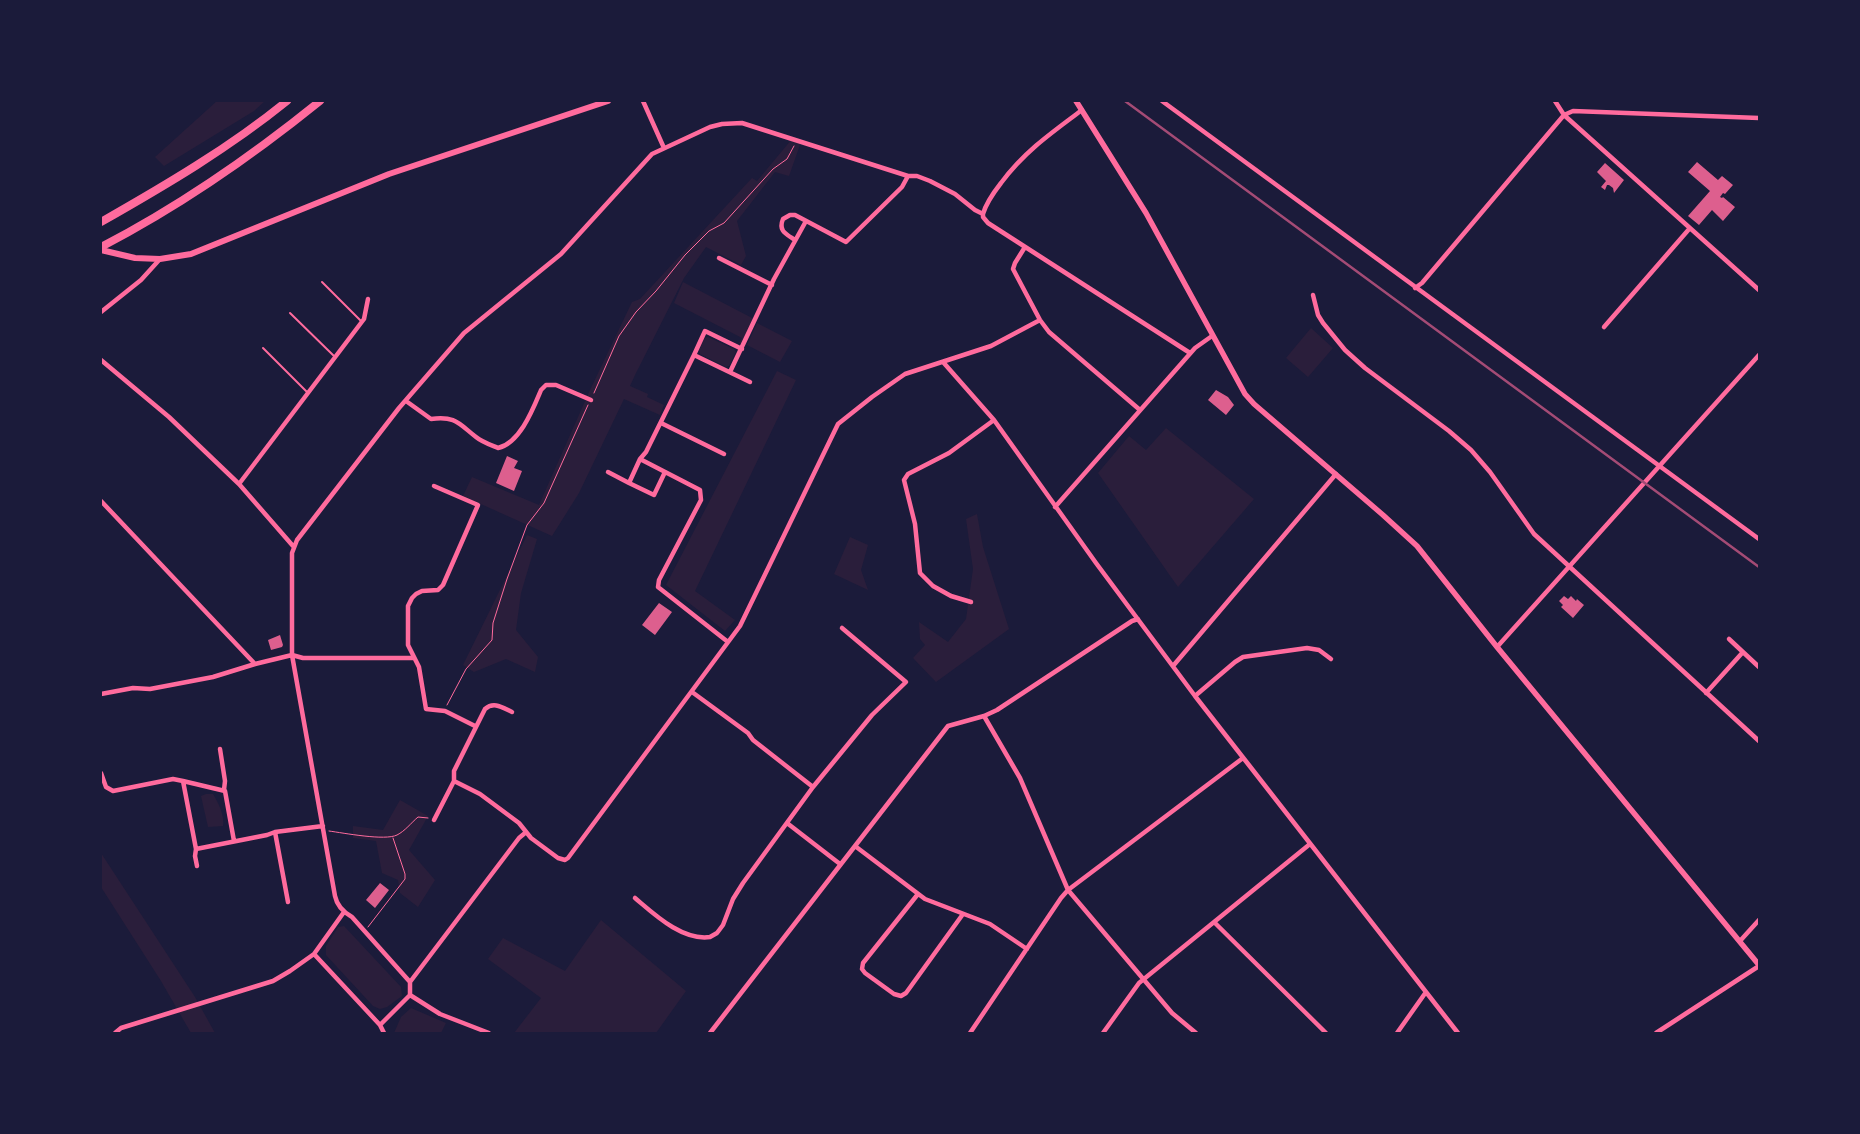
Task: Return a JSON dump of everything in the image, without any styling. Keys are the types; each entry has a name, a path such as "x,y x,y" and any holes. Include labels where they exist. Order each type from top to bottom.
{"highway":[{"path":"101,222 185,174 258,125 287,101"},
{"path":"101,249 187,198 269,143 320,101"}],"main road":[{"path":"101,249 135,258 160,259 190,254 390,174 608,101"}],"street":[{"path":"643,101 664,148"},
{"path":"1076,101 1146,213 1212,336 1248,398 1412,542 1759,965 1656,1033"},
{"path":"1162,101 1759,540"},
{"path":"1555,101 1564,115 1759,290"},
{"path":"1082,110 1042,139 1017,163 996,189 983,214 985,221 1190,353"},
{"path":"1415,288 1422,283 1564,115 1573,110 1759,118"},
{"path":"410,982 352,917 344,912 335,896 292,656 293,546 372,442 464,333 557,258 649,156 664,148 704,129 722,124 732,123 751,126 908,176 917,176 954,194 983,214"},
{"path":"795,240 783,232 781,228 785,217 793,215 846,242 902,187 908,176"},
{"path":"730,372 772,285 806,221"},
{"path":"1604,327 1690,228"},
{"path":"1025,247 1015,262 1014,269 1040,320 1052,335 1140,410"},
{"path":"719,258 772,285"},
{"path":"101,312 141,280 160,259"},
{"path":"1313,296 1318,315 1336,341 1366,368 1471,450 1490,472 1526,523 1568,566 1759,741"},
{"path":"239,484 362,322 368,299"},
{"path":"454,780 480,794 519,823 525,832 558,858 565,860 570,856 692,692 749,610 836,427 872,397 905,374 991,346 1040,320"},
{"path":"628,483 661,423 705,331 742,349"},
{"path":"1055,507 1190,353 1212,336"},
{"path":"694,355 750,382"},
{"path":"1497,647 1759,355"},
{"path":"101,360 169,418 239,484 293,546"},
{"path":"943,362 994,420 1055,507 1195,696 1458,1033"},
{"path":"406,400 431,419 445,417 463,425 477,439 498,448 508,444 518,435 541,390 546,385 556,385 590,400"},
{"path":"971,602 951,596 933,586 920,573 914,524 904,480 908,474 949,453 994,420"},
{"path":"661,423 724,454"},
{"path":"640,459 700,490 702,497 659,580 658,587 728,642"},
{"path":"608,472 654,495 665,472"},
{"path":"1173,666 1336,474"},
{"path":"434,486 478,505 443,585 434,591 422,591 416,594 410,602 408,645 419,666 426,709 445,711 475,726"},
{"path":"101,501 255,664"},
{"path":"1754,536 1759,530"},
{"path":"710,1033 948,726 984,716 1132,621 1138,619"},
{"path":"634,898 667,925 696,937 706,938 714,936 725,920 739,889 813,787 872,715 906,682 842,628"},
{"path":"1728,639 1759,666"},
{"path":"1195,696 1235,662 1243,658 1307,648 1319,650 1331,659"},
{"path":"1706,693 1743,652"},
{"path":"101,694 133,688 150,689 214,678 255,664 292,656 303,658 414,658"},
{"path":"692,692 748,733 754,740 813,787"},
{"path":"434,820 454,780 454,771 485,709 491,705 512,712"},
{"path":"984,716 1022,782 1068,890 1175,1016 1196,1033"},
{"path":"220,749 225,781 224,790 234,841"},
{"path":"970,1033 1068,890 1243,758"},
{"path":"101,773 106,787 113,791 173,779 224,790"},
{"path":"183,781 196,849 197,866"},
{"path":"787,823 840,864"},
{"path":"196,849 275,832 323,828"},
{"path":"275,832 288,902"},
{"path":"380,1025 410,995 410,982 525,832"},
{"path":"1102,1033 1135,987 1310,844"},
{"path":"855,846 930,902 994,926 1026,949"},
{"path":"918,894 863,963 862,969 894,994 901,996 906,993 963,914"},
{"path":"115,1033 120,1028 266,984 290,971 314,954 344,912"},
{"path":"1740,941 1759,920"},
{"path":"1214,922 1326,1033"},
{"path":"314,954 380,1025 384,1033"},
{"path":"1397,1033 1426,992"},
{"path":"410,995 440,1014 489,1033"}],"lane":[{"path":"322,282 362,322"},
{"path":"290,313 335,358"},
{"path":"263,348 308,393"}],"path":[{"path":"445,711 466,669 492,640 493,623 524,532 527,525 539,512 544,503 619,336 636,312 685,255 707,232 724,223 773,169 787,159 796,140"},
{"path":"323,828 366,836 393,837 418,817 423,816 434,820"},
{"path":"365,931 405,880 405,874 393,837"}],"shaded area":[{"path":"217,101 265,101 254,111 164,166 155,157"},
{"path":"792,139 801,142 789,176 775,172 737,221 746,256 741,265 706,247 684,278 635,375 630,386 648,394 647,397 664,405 660,415 624,399 579,493 552,536 463,496 472,477 539,505 590,390 632,302 640,299 752,178 757,181"},
{"path":"683,282 754,319 742,344 739,343 742,338 674,303"},
{"path":"757,323 792,341 780,362 747,345"},
{"path":"1311,328 1333,348 1308,377 1286,358"},
{"path":"708,337 734,349 736,352 729,366 726,367 700,354 699,350 705,338"},
{"path":"777,371 796,380 695,591 735,620 725,631 666,585"},
{"path":"1166,428 1254,499 1178,587 1098,473 1129,436 1146,450"},
{"path":"977,514 983,547 1009,629 936,682 913,658 925,645 920,639 919,622 948,642 966,619 973,569 966,519"},
{"path":"527,535 537,539 521,593 516,630 538,657 535,672 506,659 474,672 463,665"},
{"path":"850,537 868,545 861,570 868,590 834,574"},
{"path":"213,794 217,801 222,814 223,826 208,827 201,796"},
{"path":"400,800 428,816 409,850 435,880 418,907 400,893 398,880 382,873 376,841 353,838 353,826 383,830"},
{"path":"101,853 195,997 215,1033 191,1033 161,981 101,887"},
{"path":"601,920 686,991 656,1033 514,1033 541,998 488,959 503,938 565,971"},
{"path":"344,926 401,987 402,996 387,1007 380,1009 373,1006 326,955 326,946 338,927"},
{"path":"411,1008 446,1023 441,1033 394,1033 401,1017"}],"building":[{"path":"1697,162 1718,180 1722,176 1733,185 1720,197 1723,197 1735,207 1723,221 1712,210 1699,225 1688,216 1710,191 1688,172"},
{"path":"1605,163 1624,180 1614,193 1613,188 1609,185 1607,185 1605,190 1601,187 1606,181 1597,172"},
{"path":"1216,390 1228,397 1234,405 1226,415 1208,400"},
{"path":"507,456 518,461 514,468 522,471 514,491 496,483"},
{"path":"1564,596 1568,599 1571,596 1584,605 1573,618 1561,607 1563,605 1559,601"},
{"path":"659,603 672,612 655,635 642,625"},
{"path":"280,635 282,647 271,650 268,640"},
{"path":"380,883 389,890 375,908 366,900"}],"railway":[{"path":"1125,101 1759,567"}]}
